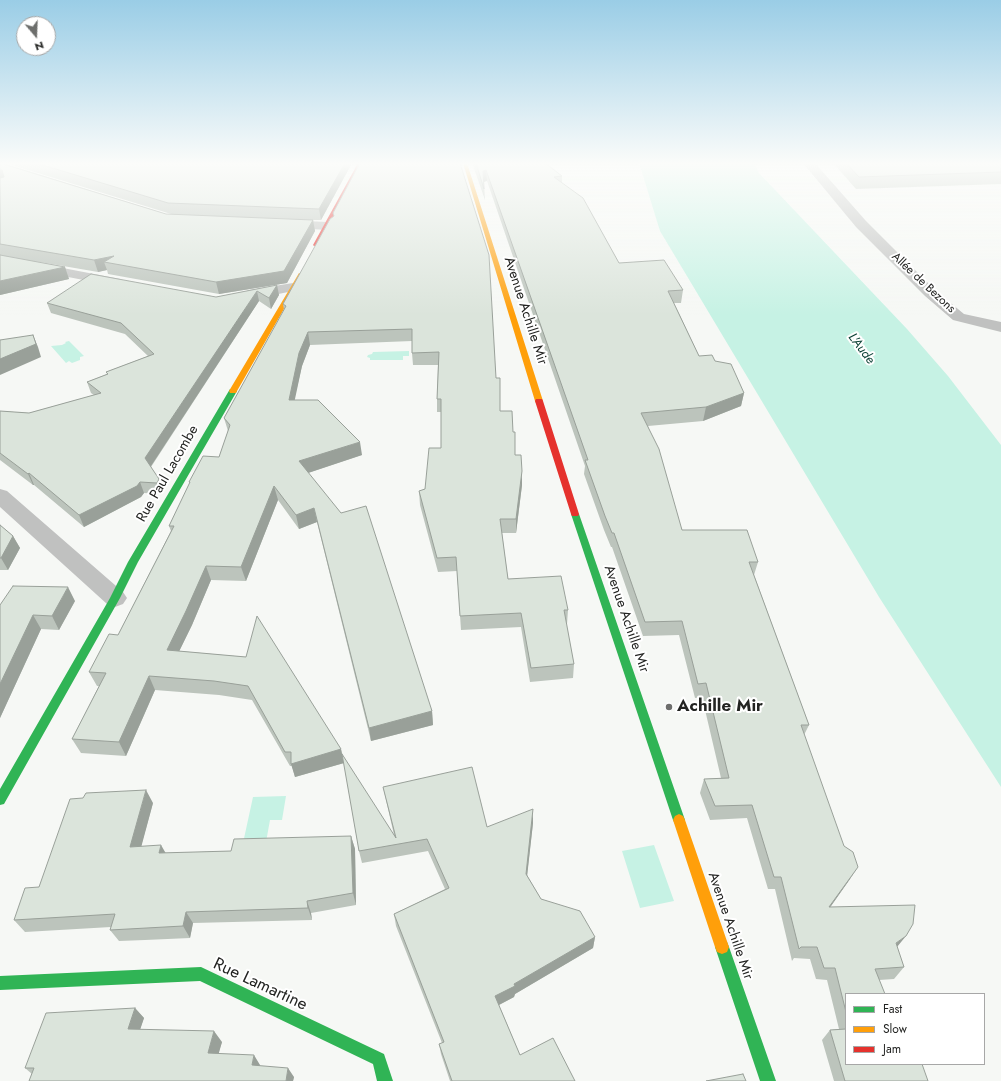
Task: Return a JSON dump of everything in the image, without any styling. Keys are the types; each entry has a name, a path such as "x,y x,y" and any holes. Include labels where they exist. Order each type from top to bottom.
{"street":[{"path":"312,253 334,213"},
{"name":"Avenue Achille Mir","path":"480,213 582,535 768,1081"},
{"name":"Allée de Bezons","path":"852,213 930,293 959,317 1001,328"},
{"path":"272,224 327,226"},
{"path":"0,260 129,284"},
{"name":"Rue Paul Lacombe","path":"0,800 115,598 137,556 304,266"},
{"path":"234,298 293,287"},
{"path":"0,496 115,598"},
{"name":"Rue Lamartine","path":"0,983 201,974 379,1059 385,1081"}],"water":[{"name":"L'Aude","path":"655,213 797,213 907,329 948,376 1001,445 1001,787 879,597 660,231"},
{"path":"69,341 84,356 80,357 80,360 72,363 69,361 66,363 51,346 62,345"},
{"path":"409,351 409,356 403,356 403,360 370,360 370,358 367,357 373,352"},
{"path":"286,796 282,820 270,820 266,842 243,843 253,797"},
{"path":"654,845 674,901 640,908 622,851"}],"building":[{"path":"0,213 164,213 313,220 284,271 216,282 104,262 114,256 94,260 0,244"},
{"path":"333,213 476,213 489,255 496,378 500,378 500,411 512,411 513,432 515,432 515,455 521,455 522,471 516,519 500,519 508,579 561,576 568,610 564,610 574,664 531,668 521,613 460,616 456,557 437,558 419,491 425,489 429,448 441,448 441,399 437,399 439,352 412,353 412,329 308,332 299,353 289,400 318,400 360,442 299,461 341,513 366,506 432,711 369,728 314,508 296,515 274,486 241,567 206,566 167,650 246,657 257,616 341,749 291,764 291,752 285,752 248,686 214,681 149,676 119,742 72,739 106,673 89,672 109,634 118,635 174,526 169,526 189,482 203,456 219,457 230,425 224,418 286,306 283,304 330,219 334,216"},
{"path":"501,213 592,213 619,263 664,260 683,290 668,291 699,356 712,355 715,361 731,364 744,393 706,407 641,413 659,449 682,530 747,530 758,562 749,562 809,725 801,725 844,846 853,852 858,867 829,907 915,905 913,924 906,936 896,943 904,967 875,969 885,993 845,993 845,1008 835,968 824,968 817,947 801,947 799,949 781,877 774,877 752,805 715,806 704,779 729,778 706,683 698,684 682,621 645,622 614,533 612,533 605,516 585,460 588,460"},
{"path":"0,255 65,267 0,281"},
{"path":"91,274 216,297 277,285 269,298 257,291 145,458 159,479 157,483 140,482 137,486 79,515 29,473 28,474 0,453 0,411 29,413 101,393 87,382 108,374 106,372 154,354 121,323 47,303"},
{"path":"33,335 36,344 0,359 0,340"},
{"path":"0,525 13,536 1,558 0,558"},
{"path":"13,586 68,587 52,616 33,615 0,684 0,605"},
{"path":"342,754 396,838 383,787 472,767 487,827 533,809 526,874 541,899 580,911 595,937 514,984 515,986 495,996 520,1055 553,1038 575,1081 452,1081 439,1044 444,1042 394,914 449,888 427,839 359,851"},
{"path":"146,790 130,847 161,845 159,853 231,851 234,839 351,836 353,893 307,901 308,908 186,912 183,926 110,930 115,914 14,920 25,888 39,887 70,799 83,798 86,793"},
{"path":"135,1008 128,1029 214,1031 208,1053 254,1055 252,1065 288,1068 286,1081 29,1081 34,1068 25,1068 46,1013"},
{"path":"845,1029 845,1065 922,1065 928,1081 845,1081 830,1030"},
{"path":"743,1074 746,1081 706,1081"}],"traffic: fast":[{"path":"0,800 115,598 133,562 233,391"},
{"path":"575,514 679,820"},
{"path":"722,947 768,1081"},
{"path":"0,983 201,974 379,1059 385,1081"}],"traffic: slow":[{"path":"481,213 539,401"},
{"path":"233,391 301,274"},
{"path":"679,820 722,947"}],"traffic: jam":[{"path":"316,245 333,213"},
{"path":"539,401 575,514"}],"place":[{"name":"Achille Mir","path":"669,707"}]}
